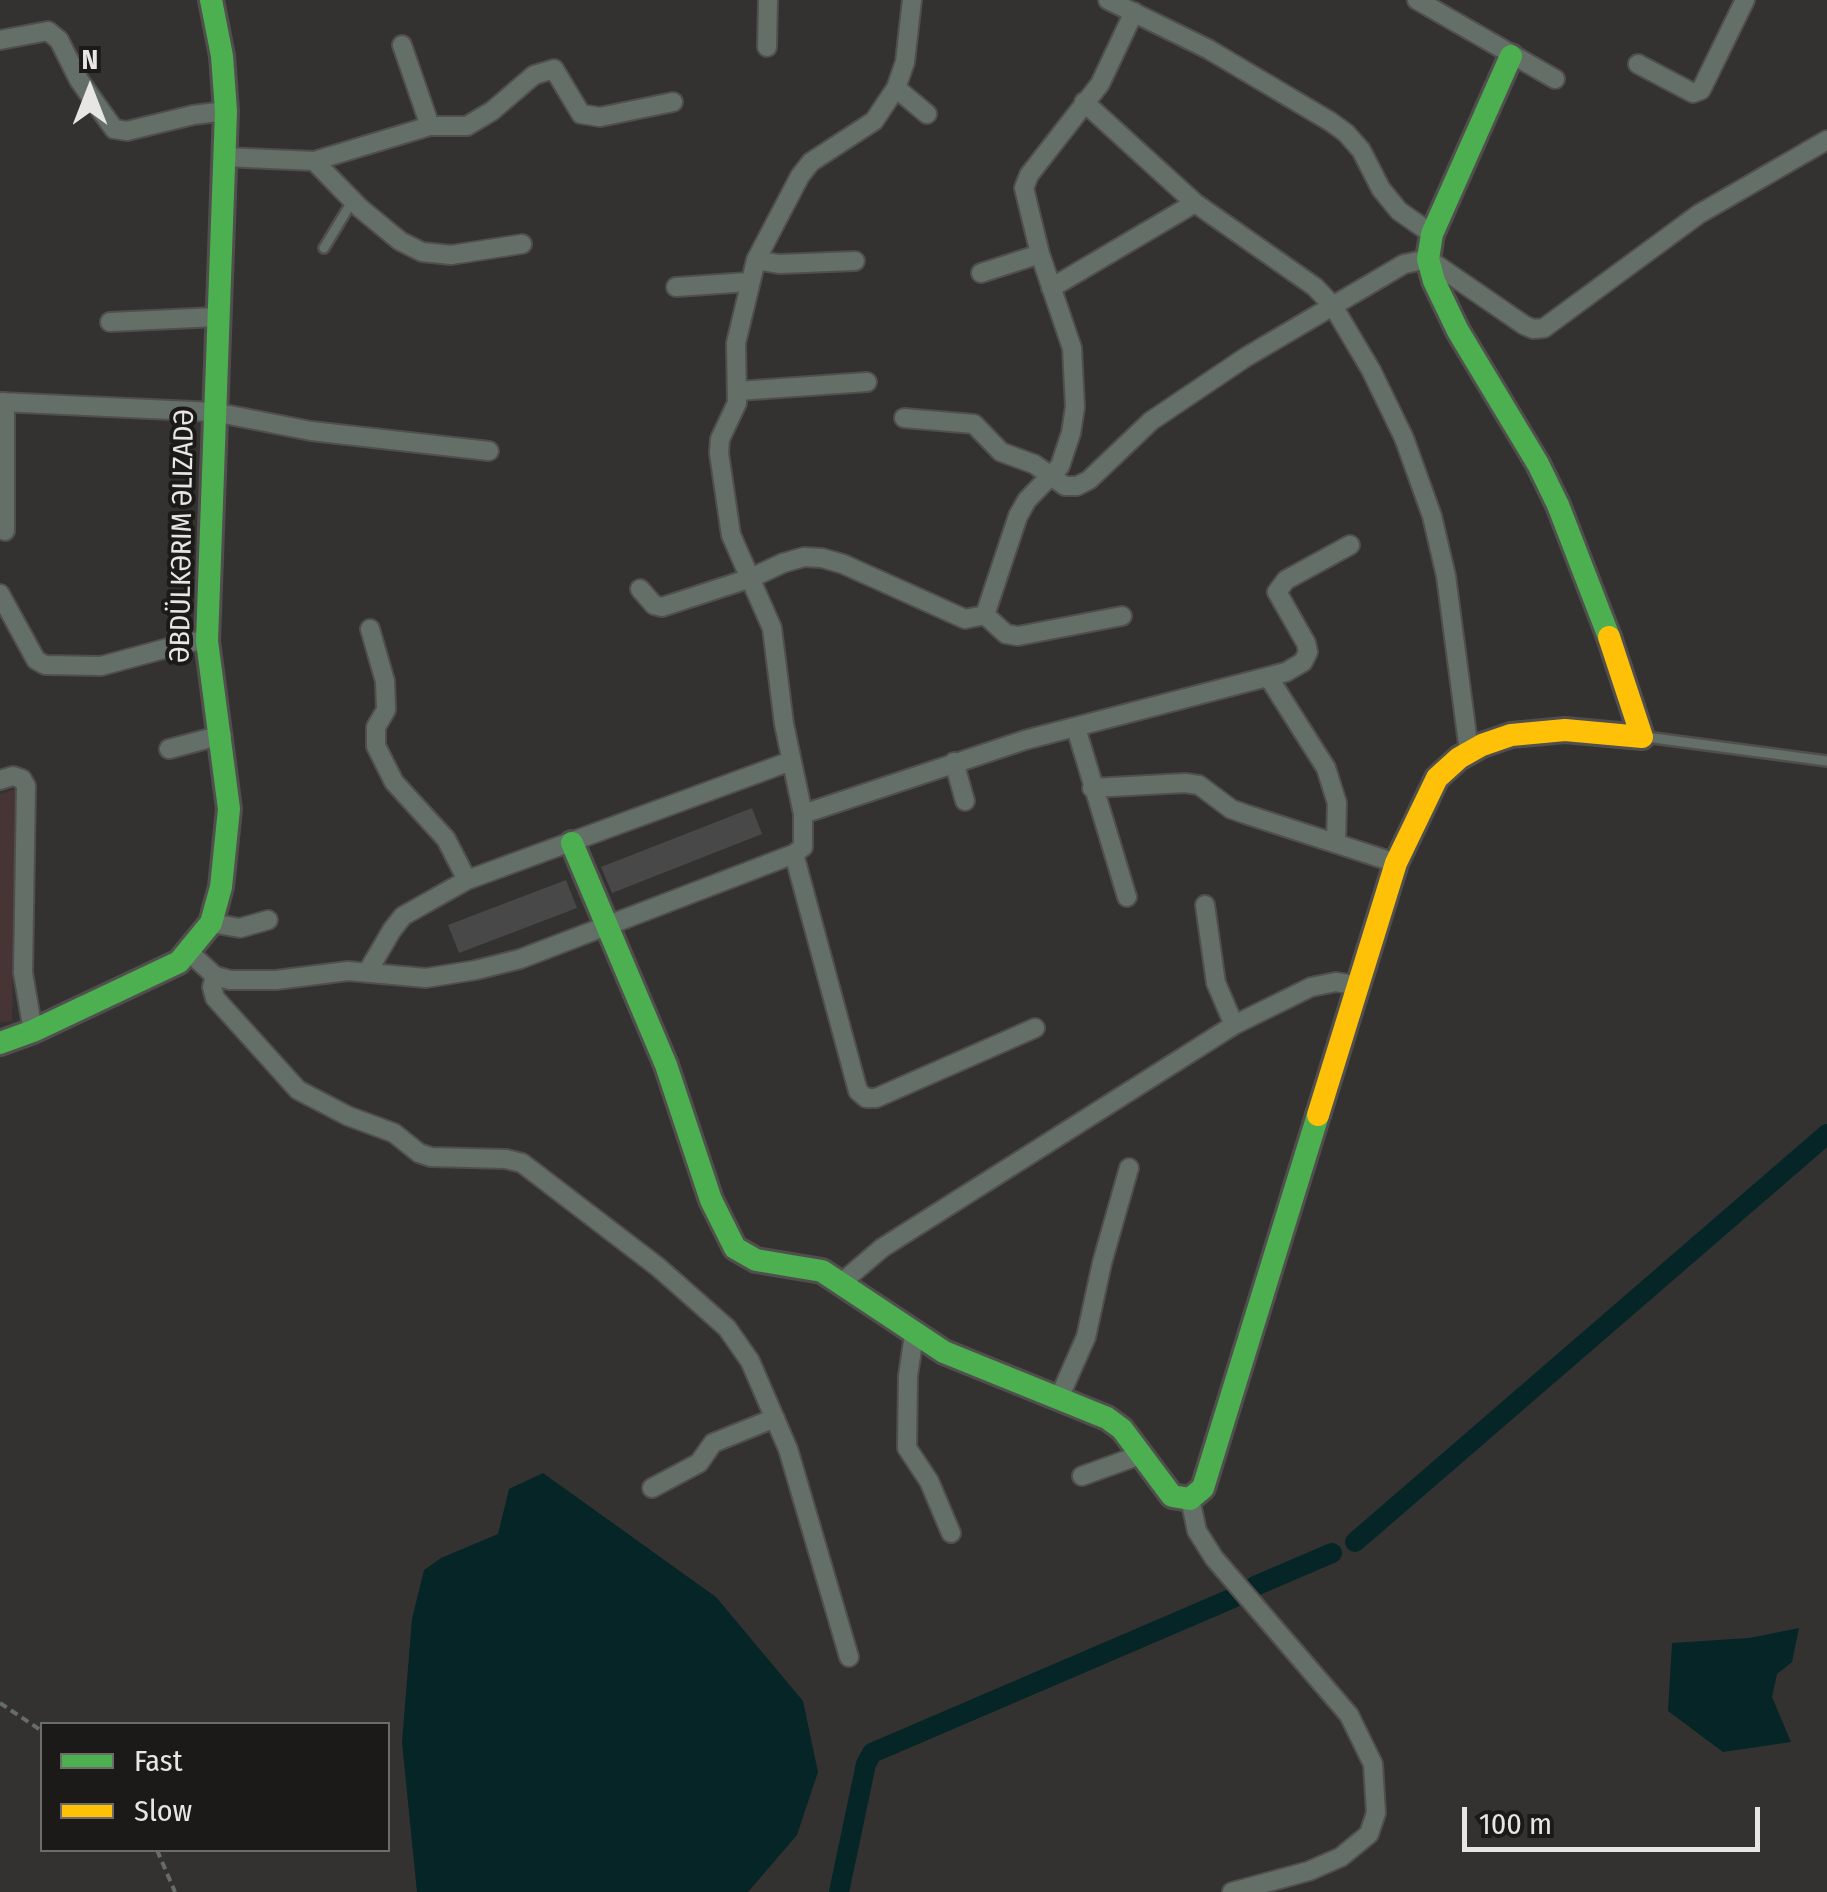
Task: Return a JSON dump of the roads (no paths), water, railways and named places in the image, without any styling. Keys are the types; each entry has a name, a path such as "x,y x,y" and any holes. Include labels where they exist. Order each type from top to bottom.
{"street":[{"name":"ƏBDÜLKƏRIM ƏLIZADƏ","path":"189,952 211,923 221,887 228,827 227,775 207,641 226,111 222,56 211,0"},
{"path":"767,47 768,0"},
{"path":"0,1043 159,972 189,952 215,976 250,981 328,972 368,972 407,979 476,970 520,959 794,854 803,847 803,814 791,761 772,628 731,535 718,453 723,428 734,412 738,391 736,343 756,260 810,162 874,121 896,88 905,62 912,0"},
{"path":"1108,0 1208,49 1331,122 1361,150 1381,189 1399,212 1432,234"},
{"path":"1417,0 1556,79"},
{"path":"1638,64 1693,93 1701,90 1745,0"},
{"path":"985,616 1018,516 1027,500 1051,479 1066,450 1074,407 1072,348 1040,254 1024,188 1029,175 1110,66 1134,12"},
{"path":"0,40 48,32 59,40 79,80 114,129 127,131 226,111"},
{"path":"402,46 430,126"},
{"path":"572,843 666,1065 711,1200 735,1248 756,1260 814,1267 914,1336 1107,1418 1122,1429 1172,1496 1190,1499 1203,1488 1396,863 1420,808 1438,778 1470,751 1511,736 1565,730 1642,737 1628,687 1564,518 1538,464 1458,331 1434,282 1428,259 1432,234 1512,56"},
{"path":"224,157 314,161 430,126 467,126 492,111 534,74 554,69 581,114 600,117 673,102"},
{"path":"896,88 927,114"},
{"path":"1084,102 1195,203 1292,270 1333,306 1371,370 1404,438 1432,516 1446,576 1470,751"},
{"path":"904,418 974,424 993,446 1034,464 1065,486 1089,480 1152,421 1246,357 1404,264 1428,259 1524,326 1533,330 1544,328 1699,214 1827,140"},
{"path":"314,161 352,200 400,240 422,252 451,255 522,244"},
{"path":"1051,288 1195,203"},
{"path":"981,274 1040,254"},
{"path":"756,260 779,264 855,262"},
{"path":"676,287 748,282"},
{"path":"110,322 216,317"},
{"path":"738,391 868,382"},
{"path":"5,531 2,402 214,412 311,431 489,451"},
{"path":"803,814 954,762 1269,678 1303,662 1308,652 1306,643 1277,592 1286,580 1350,545"},
{"path":"640,589 654,605 662,606 751,578 783,563 822,558 965,619 985,616 1006,634 1018,636 1122,616"},
{"path":"0,594 36,660 44,665 101,666 207,641"},
{"path":"370,629 386,682 386,710 376,727 376,746 394,782 446,838 467,880"},
{"path":"1269,678 1326,768 1337,803 1336,842"},
{"path":"1076,728 1127,896"},
{"path":"169,749 222,735"},
{"path":"368,972 403,916 467,880 791,761"},
{"path":"954,762 965,801"},
{"path":"0,780 14,776 22,778 26,786 23,973 34,1031"},
{"path":"1092,788 1186,782 1199,785 1232,809 1396,863"},
{"path":"794,854 858,1091 866,1098 876,1098 1035,1028"},
{"path":"1204,905 1216,983 1234,1025"},
{"path":"211,923 240,928 268,920"},
{"path":"215,976 215,998 298,1090 348,1116 377,1124 431,1157 522,1163 629,1244 727,1328 750,1360 788,1449 849,1657"},
{"path":"840,1284 882,1248 1234,1025 1311,988 1336,982 1360,986"},
{"path":"1059,1398 1086,1337 1129,1168"},
{"path":"914,1336 908,1376 907,1448 929,1481 951,1533"},
{"path":"652,1488 699,1463 713,1443 775,1418"},
{"path":"1082,1476 1140,1456"},
{"path":"1190,1499 1197,1531 1214,1558 1349,1714 1374,1764 1376,1814 1369,1834 1341,1858 1232,1892"}],"lane":[{"path":"324,248 352,200"},
{"path":"1642,737 1827,762"}],"water":[{"path":"543,1473 716,1597 803,1701 818,1772 797,1835 748,1892 417,1892 402,1742 412,1619 424,1570 441,1558 498,1534 509,1489"},
{"path":"1799,1628 1792,1662 1777,1674 1772,1697 1791,1742 1723,1752 1668,1711 1672,1643 1749,1638"}],"waterway":[{"path":"1355,1542 1827,1134"},
{"path":"1255,1586 1332,1553"},
{"path":"839,1892 866,1764 872,1753 1233,1598"}]}
